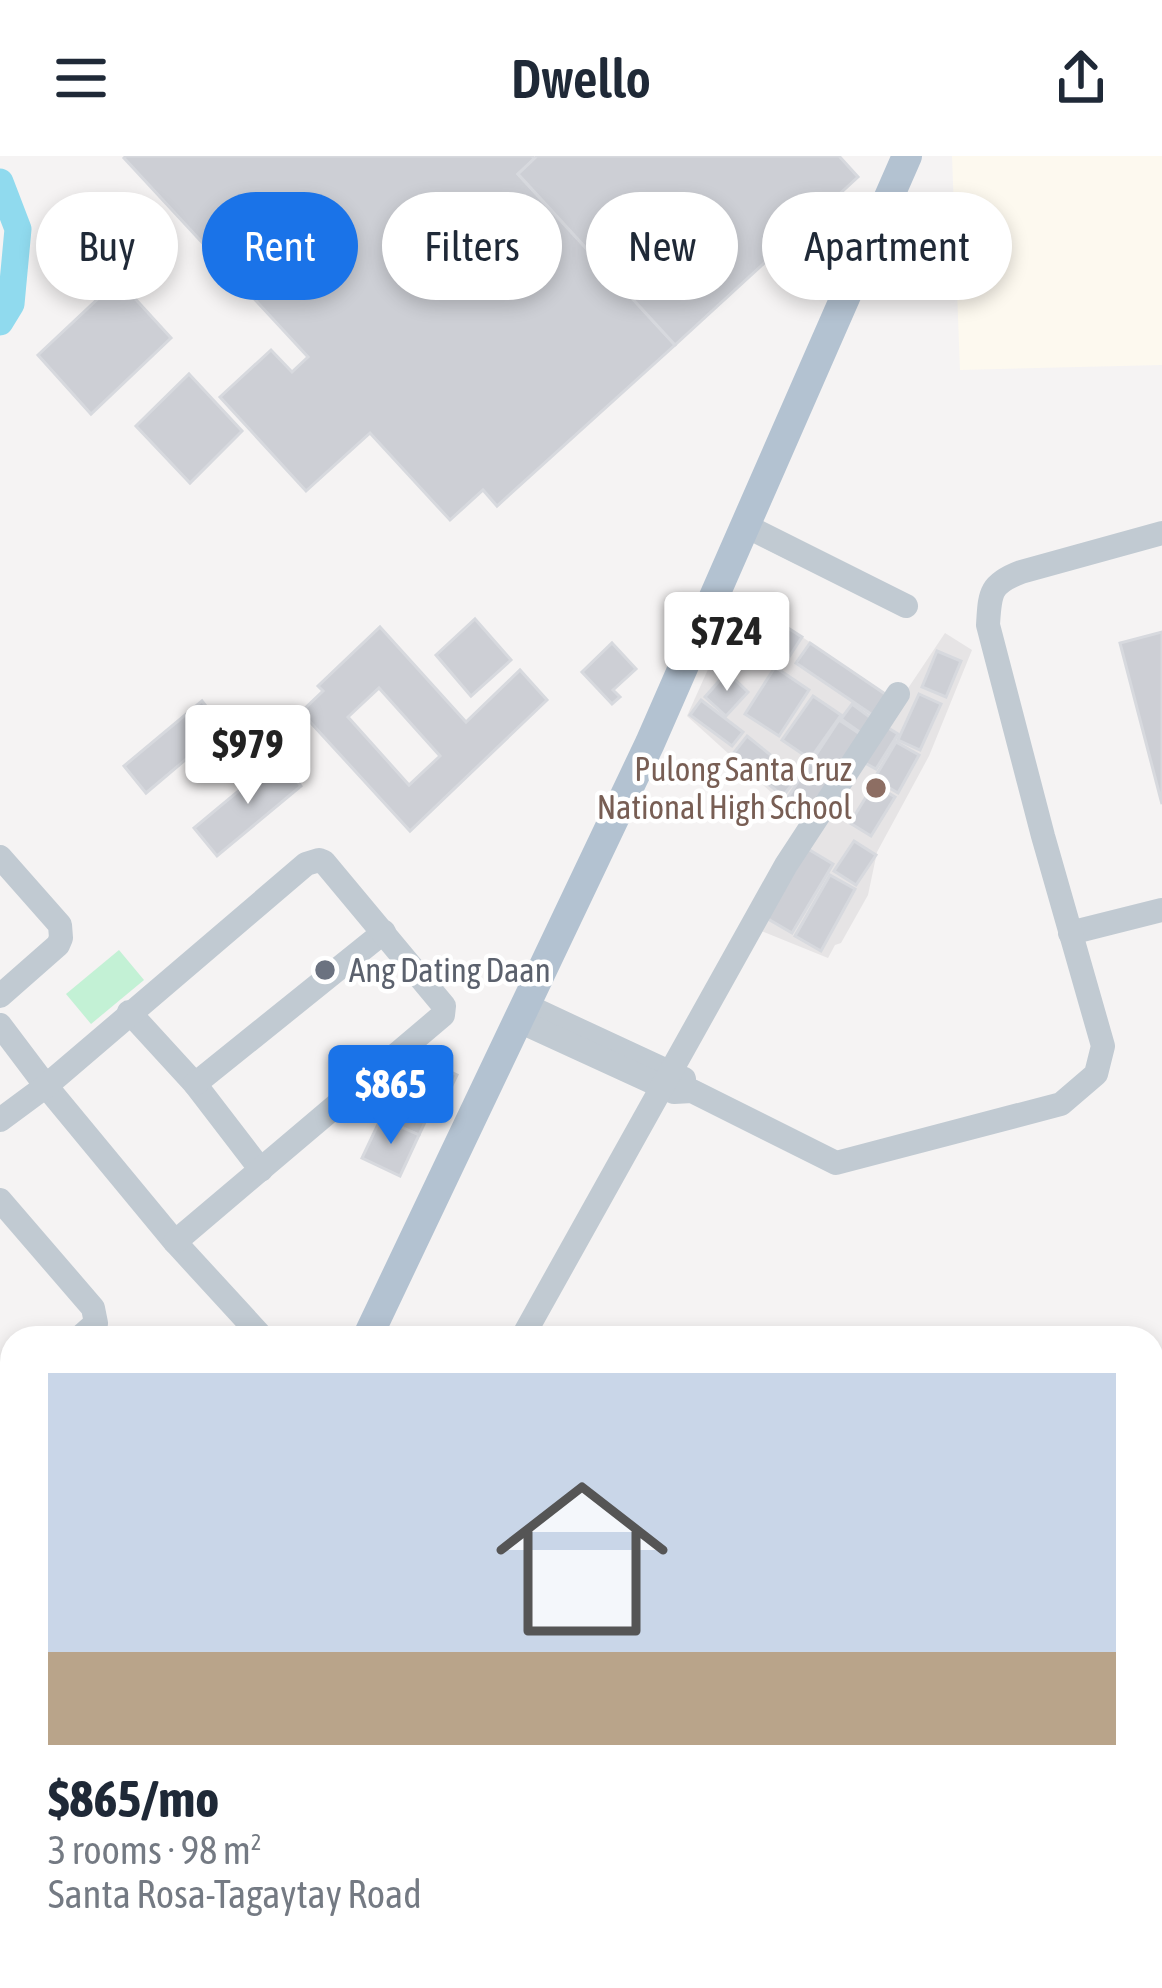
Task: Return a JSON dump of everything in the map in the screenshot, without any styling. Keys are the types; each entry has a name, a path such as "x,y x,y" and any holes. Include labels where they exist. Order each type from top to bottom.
{"main road":[{"path":"373,1326 650,742 907,156"}],"street":[{"path":"746,526 906,606"},
{"path":"521,1013 666,1079 682,1077 692,1091 836,1162 1061,1104 1096,1074 1103,1046 988,626 990,596 1001,580 1021,572 1162,533"},
{"path":"529,1326 786,865 898,694"},
{"path":"0,857 62,932 58,945 0,996"},
{"path":"0,1120 306,864 324,862 444,1006 441,1018 175,1242"},
{"path":"1070,933 1162,910"},
{"path":"195,1084 384,932"},
{"path":"129,1012 195,1084 261,1170"},
{"path":"0,1025 246,1326"},
{"path":"0,1200 94,1308 93,1326"}],"shaded area":[{"path":"952,156 1162,156 1162,365 960,370 957,300 1012,300 1012,192 953,192"},
{"path":"741,596 890,696 806,824 687,716"},
{"name":"Pulong Santa Cruz National High School","path":"945,633 972,650 929,756 877,852 868,895 841,943 828,958 754,928 820,820"}],"green space":[{"path":"119,950 144,980 91,1024 66,994"}],"building":[{"path":"532,156 518,174 535,192 382,192 382,300 562,300 562,222 586,248 586,300 634,300 675,345 497,506 483,490 450,520 370,433 306,491 220,397 271,350 292,372 308,357 255,300 358,300 358,192 202,192 202,242 178,216 178,192 155,192 124,158"},
{"path":"537,156 839,156 858,177 842,192 762,192 762,265 738,287 738,192 586,192 586,248 562,222 562,192 535,192 518,174"},
{"path":"97,300 136,300 171,338 91,414 38,355"},
{"path":"634,300 724,300 675,345"},
{"path":"189,374 242,431 190,483 136,426"},
{"path":"763,612 802,637 789,657 750,632"},
{"path":"475,619 511,660 471,696 436,655"},
{"path":"380,627 466,722 520,670 547,700 410,831 301,712 323,691 318,686","holes":["379,688 440,756 409,785 348,717"]},
{"path":"1162,632 1162,804 1120,643"},
{"path":"612,643 636,669 613,690 620,697 612,704 582,672"},
{"path":"810,643 888,696 874,716 796,663"},
{"path":"937,651 961,661 946,697 922,687"},
{"path":"775,667 809,690 779,736 745,714"},
{"path":"727,672 748,692 726,716 705,697"},
{"path":"919,694 941,704 920,750 898,740"},
{"path":"813,696 841,715 810,759 782,740"},
{"path":"701,700 743,732 732,746 690,715"},
{"path":"202,701 223,728 146,793 124,766"},
{"path":"852,704 871,718 861,733 841,719"},
{"path":"839,720 860,734 834,775 812,761"},
{"path":"885,726 898,734 876,769 863,762"},
{"path":"747,736 798,777 783,796 732,755"},
{"path":"896,742 919,755 898,793 874,779"},
{"path":"278,758 301,786 217,856 194,828"},
{"path":"810,763 832,777 807,816 785,802"},
{"path":"874,784 895,797 871,836 850,823"},
{"path":"854,841 876,855 856,885 834,871"},
{"path":"803,846 833,864 792,933 763,916"},
{"path":"830,875 855,889 821,951 795,936"},
{"path":"417,1056 457,1075 442,1106 397,1085 404,1072 409,1074"},
{"path":"395,1087 433,1105 419,1135 381,1118"},
{"path":"381,1118 419,1135 400,1176 362,1158"}],"waterway":[{"path":"0,182 18,229 11,304 0,322"}],"place":[{"name":"Pulong Santa Cruz National High School","path":"876,788"},
{"name":"Ang Dating Daan","path":"325,970"}]}
